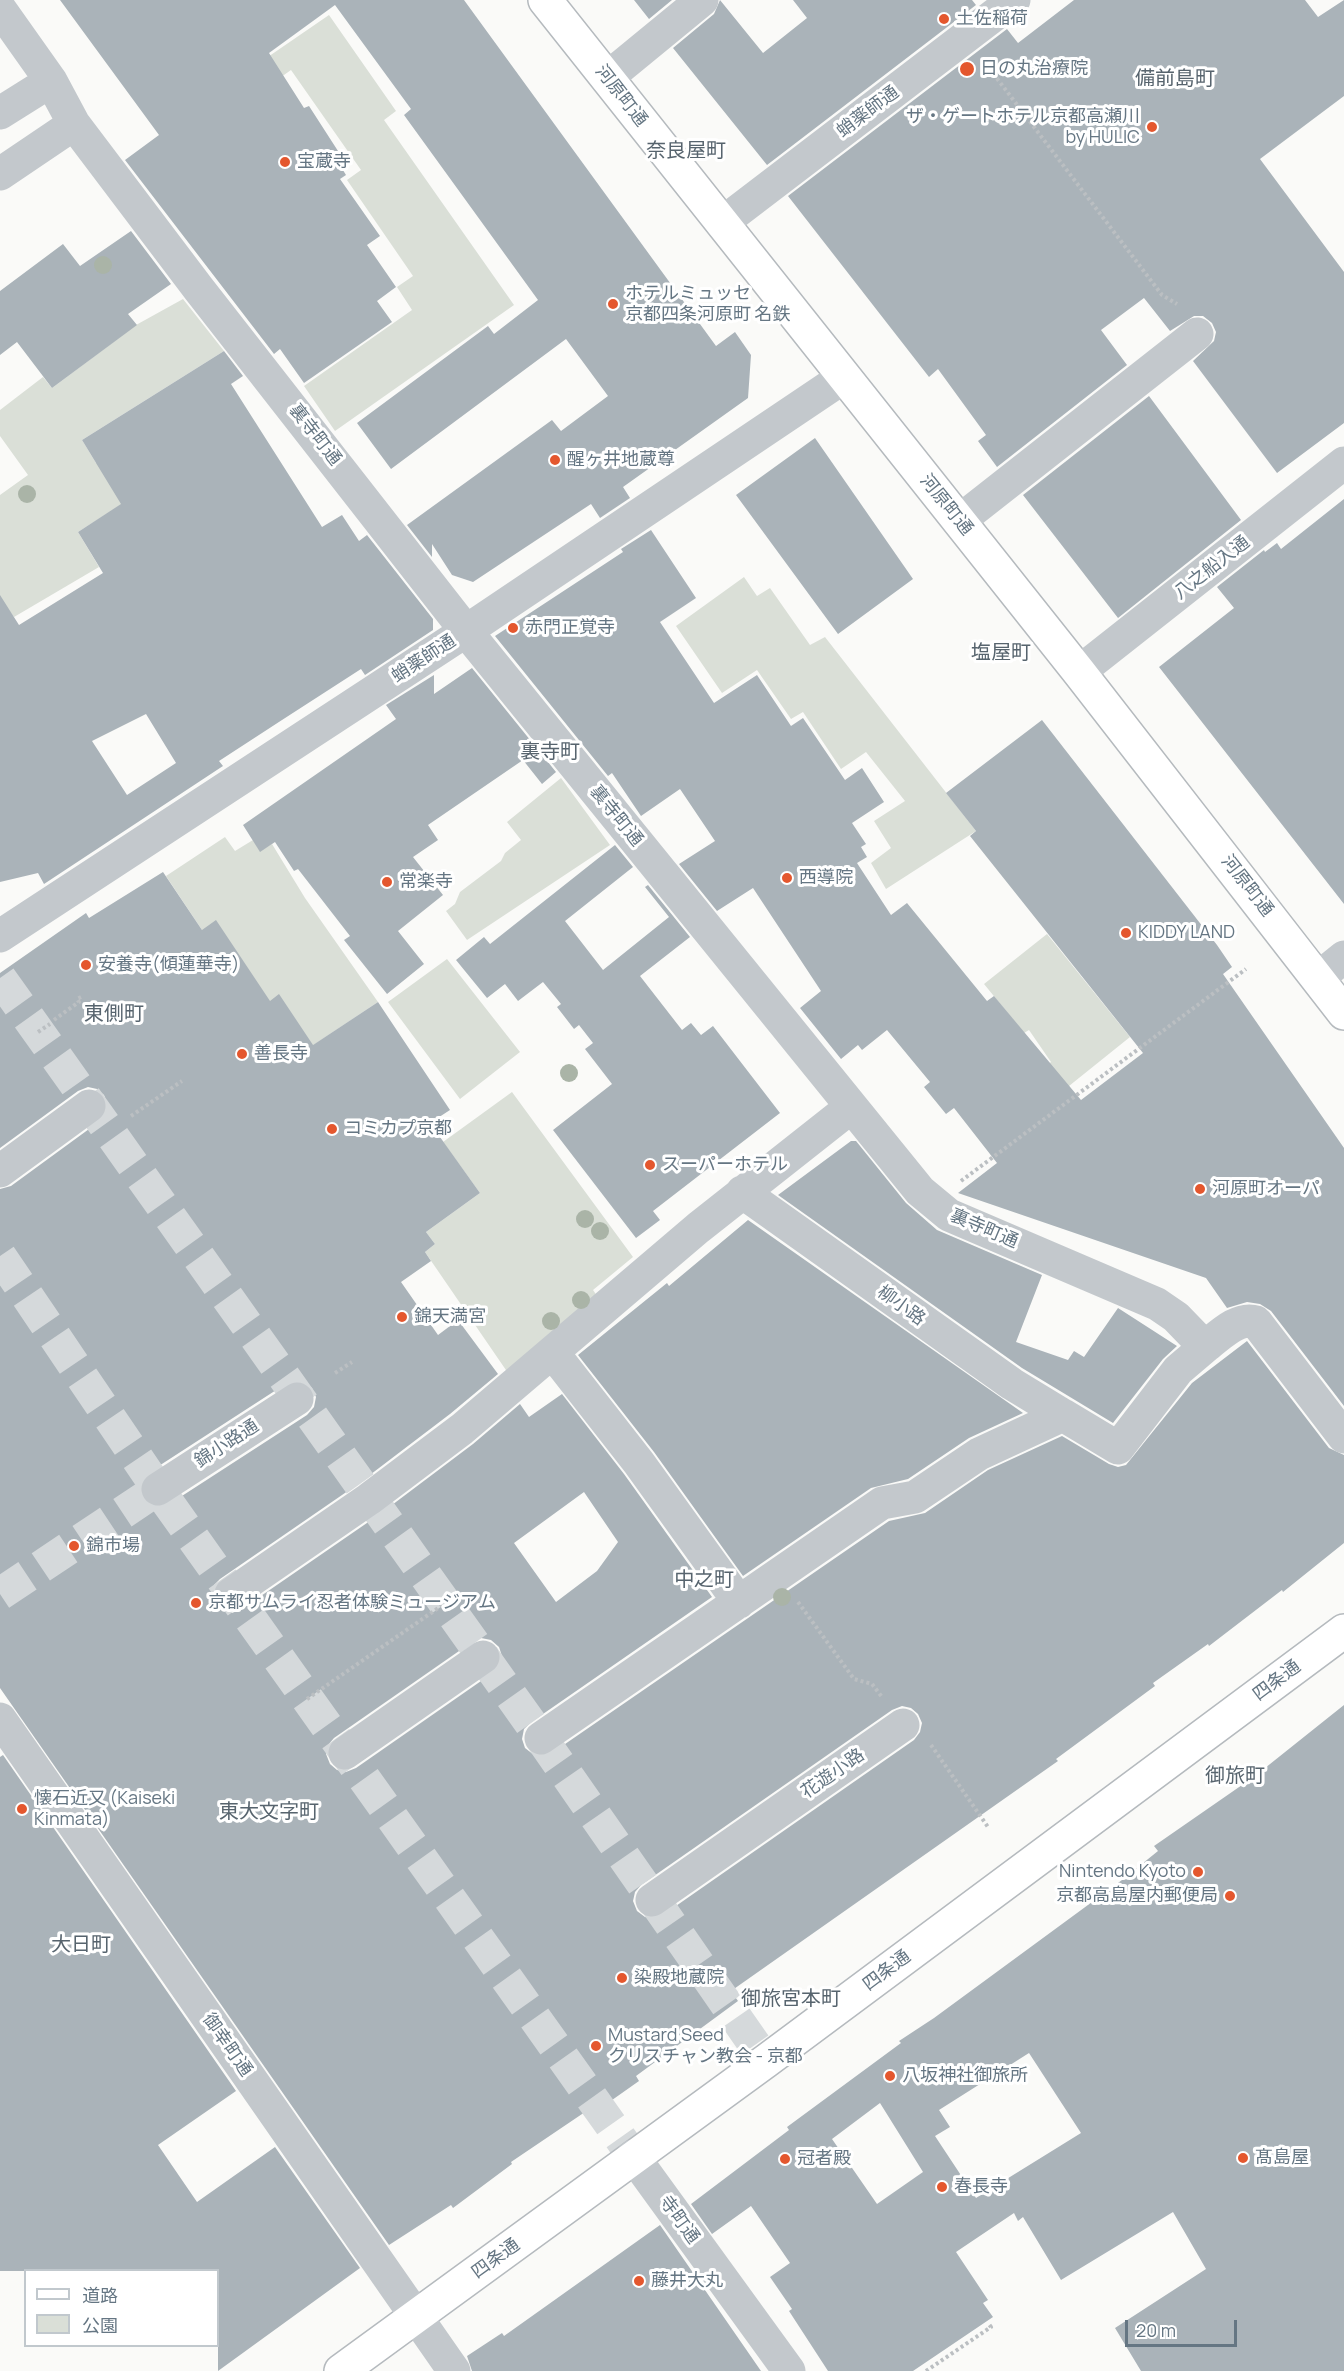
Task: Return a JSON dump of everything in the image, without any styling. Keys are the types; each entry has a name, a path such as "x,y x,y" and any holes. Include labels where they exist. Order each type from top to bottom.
{"main road":[{"name":"河原町通","path":"545,0 1079,672 1344,1013"},
{"name":"四条通","path":"341,2371 766,2061 1344,1631"}],"street":[{"path":"607,78 702,0"},
{"name":"蛸薬師通","path":"722,223 1014,0"},
{"name":"裏寺町通","path":"0,9 51,81 74,124 198,288 466,631 850,1108 932,1203 949,1215 1157,1304 1176,1317 1205,1347"},
{"path":"0,113 51,81"},
{"path":"0,174 74,124"},
{"path":"959,521 1197,334"},
{"name":"蛸薬師通","path":"0,936 466,631 844,376"},
{"name":"八之船入通","path":"1079,672 1344,463"},
{"path":"1318,978 1344,957"},
{"path":"0,1171 89,1106"},
{"path":"231,1593 416,1465 554,1353 742,1192 850,1108"},
{"name":"柳小路","path":"742,1192 1012,1384 1118,1448 1178,1370 1205,1347"},
{"path":"1205,1347 1238,1323 1249,1320 1256,1322 1344,1437"},
{"path":"554,1353 639,1463 739,1602"},
{"name":"錦小路通","path":"158,1489 297,1399"},
{"path":"541,1738 882,1503 915,1497 979,1454 1063,1414"},
{"path":"345,1753 483,1657"},
{"name":"御幸町通","path":"0,1719 418,2316 454,2371"},
{"name":"花遊小路","path":"652,1900 903,1725"},
{"name":"寺町通","path":"633,2156 789,2371"}],"path":[{"path":"965,37 1162,295 1183,308 1197,334"},
{"path":"932,1203 1246,969"},
{"path":"54,1020 79,1002 77,999 81,997"},
{"path":"38,1032 50,1024"},
{"path":"131,1116 182,1081"},
{"path":"335,1373 352,1362"},
{"path":"778,1575 854,1679 872,1684 903,1725 924,1736 988,1827"},
{"path":"307,1699 444,1604"},
{"path":"926,2371 991,2327 988,2323"}],"green space":[{"path":"329,15 396,111 384,120 514,305 335,431 304,386 412,310 397,287 413,276 347,180 361,170 291,70 260,92 246,72"},
{"path":"183,299 224,351 82,440 96,463 116,450 141,492 78,532 99,567 14,617 0,599 0,495 28,475 0,436 0,410 43,377 52,388 136,325"},
{"path":"744,577 757,596 770,588 810,645 825,637 976,831 886,889 871,863 891,848 874,821 905,801 866,752 841,769 803,712 791,719 757,670 722,693 676,626"},
{"path":"561,778 610,845 467,940 446,911 455,904 460,892 501,861 505,853 521,840 507,822"},
{"path":"225,837 235,851 253,840 260,851 272,844 305,898 378,1002 303,1052 202,930 166,876"},
{"path":"1047,934 1130,1037 1013,1131 995,1108 1051,1062 1029,1030 1024,1033 984,984"},
{"path":"447,959 520,1052 460,1099 388,1002"},
{"path":"512,1092 633,1257 593,1290 600,1300 508,1373 425,1252 435,1244 426,1232 480,1193 443,1142"}],"building":[{"path":"60,0 464,0 716,346 735,332 751,355 748,398 623,487 630,498 600,518 591,504 473,582 452,575 432,544 432,557 407,525 552,420 561,431 608,396 566,339 391,469 357,423 488,326 494,334 538,300 404,115 411,109 335,5 269,53 304,108 309,106 338,151 333,154 346,175 340,179 380,236 367,245 396,287 377,301 392,322 304,383 280,349 274,354 125,160 159,135"},
{"path":"634,0 672,0 649,19"},
{"path":"720,0 763,53 807,18 793,0 972,0 976,5 767,165 673,48 714,14"},
{"path":"1074,0 1305,0 1318,17 1344,0 1344,96 1260,159 1344,272 1344,423 1277,473 1193,361 1214,341 1216,332 1212,323 1203,316 1194,316 1170,331 1144,298 1101,330 1127,365 997,467 978,441 986,435 938,369 929,377 788,196 1007,29 1018,43"},
{"path":"131,231 171,284 128,314 137,325 52,388 17,342 0,355 0,291 63,244 80,266"},
{"path":"224,351 243,376 231,384 322,527 342,515 359,541 367,535 433,619 433,630 365,675 361,669 219,761 223,766 44,884 38,873 0,882 0,595 19,625 103,573 78,532 121,504 82,440","holes":["146,714 176,763 127,795 92,741"]},
{"path":"1149,396 1241,520 1118,618 1023,495"},
{"path":"815,438 913,579 838,634 736,495"},
{"path":"1344,499 1344,904 1159,667 1234,608 1217,587 1264,550 1265,552 1277,543 1281,549"},
{"path":"651,530 696,598 660,622 714,703 757,675 791,726 803,718 845,780 862,768 884,802 852,823 866,844 861,847 867,857 857,863 891,915 907,903 987,1001 994,996 1081,1100 1143,1053 970,836 976,831 946,793 1042,720 1217,945 1232,967 1223,974 1344,1148 1344,1406 1271,1311 1260,1304 1247,1302 1227,1308 1206,1278 958,1193 997,1163 954,1108 946,1114 924,1087 930,1082 887,1030 862,1050 858,1045 841,1059 800,1008 821,991 753,888 717,911 679,864 715,841 680,789 641,816 612,773 608,776 495,636 623,552 621,549"},
{"path":"472,668 556,772 542,784 523,760 428,825 438,840 413,857 443,895 398,931 424,964 387,994 344,940 350,936 298,869 294,871 275,842 260,852 243,825 396,719 386,705 434,675 434,694"},
{"path":"615,845 633,867 565,921 603,970 669,917 645,887 648,885 690,937 640,976 682,1030 691,1023 701,1035 713,1026 780,1113 653,1211 660,1220 636,1238 553,1130 612,1084 585,1049 593,1043 579,1025 574,1029 557,1007 561,1004 543,982 518,1001 505,984 487,998 456,960 484,937 490,944"},
{"path":"163,872 202,930 216,920 270,1001 279,994 313,1045 378,1002 450,1110 430,1123 480,1193 426,1232 435,1244 425,1252 431,1261 401,1282 438,1335 458,1320 498,1374 358,1484 220,1579 214,1585 212,1595 215,1604 222,1611 232,1613 242,1609 380,1514 473,1444 520,1404 529,1417 562,1394 624,1474 712,1597 530,1723 524,1729 522,1739 525,1748 534,1755 543,1757 889,1521 925,1513 988,1470 1062,1436 1109,1464 1118,1467 1126,1465 1192,1383 1247,1341 1329,1448 1344,1455 1344,1543 1283,1592 1282,1590 1209,1646 1208,1644 1153,1683 1155,1686 1056,1759 1058,1761 731,1991 738,2001 636,2076 639,2081 588,2117 585,2112 511,2162 512,2164 453,2208 451,2205 389,2245 0,1688 0,1189 11,1186 100,1121 106,1114 108,1105 104,1095 97,1089 88,1087 78,1091 0,1148 0,973 86,913 89,918","holes":["297,1380 312,1388 316,1397 314,1407 307,1415 168,1505 158,1508 150,1506 143,1500 139,1489 148,1473 287,1383","584,1492 618,1542 597,1571 556,1602 514,1543","481,1638 491,1640 499,1647 502,1656 494,1672 356,1768 346,1772 337,1770 330,1764 326,1754 328,1745 334,1738","902,1706 911,1708 918,1714 922,1723 920,1732 914,1740 663,1915 653,1919 637,1911 633,1901 635,1892 641,1885 892,1710"]},
{"path":"851,1141 856,1141 906,1203 937,1230 1042,1275 1016,1342 1068,1360 1074,1351 1084,1357 1118,1308 1177,1346 1163,1359 1113,1423 1022,1368 778,1195"},
{"path":"748,1220 1023,1413 969,1438 908,1479 871,1488 743,1576 654,1452 578,1355 667,1283 669,1286"},
{"path":"1344,1705 1344,2371 1141,2371 1115,2328 1206,2269 1173,2212 1061,2280 1023,2217 1018,2221 1014,2213 956,2252 988,2300 983,2303 993,2317 913,2371 828,2371 789,2311 792,2309 770,2277 790,2263 751,2206 712,2234 691,2204 789,2130 787,2127 901,2043 899,2041 934,2018 1122,1880 1158,1851 1154,1846 1255,1776","holes":["1029,2053 1081,2133 976,2198 935,2136 950,2127 939,2110","880,2103 923,2172 877,2204 832,2139"]},
{"path":"3,1755 236,2091 158,2145 197,2202 275,2147 360,2268 218,2371 219,2269 0,2271 0,1757"},
{"name":"藤井大丸","path":"660,2225 761,2371 472,2371 467,2356 502,2333 504,2336"}],"tunnel":[{"path":"0,978 541,1738 766,2061"},
{"path":"0,1256 158,1489 633,2156"},
{"path":"0,1594 158,1489"}],"place":[{"name":"土佐稲荷","path":"944,19"},
{"name":"日の丸治療院","path":"967,69"},
{"name":"ザ・ゲートホテル京都高瀬川 by HULIC","path":"1152,127"},
{"name":"宝蔵寺","path":"285,162"},
{"name":"ホテルミュッセ 京都四条河原町 名鉄","path":"613,304"},
{"name":"醒ヶ井地蔵尊","path":"555,460"},
{"name":"赤門正覚寺","path":"513,628"},
{"name":"西導院","path":"787,878"},
{"name":"常楽寺","path":"387,882"},
{"name":"KIDDY LAND","path":"1126,933"},
{"name":"安養寺(傾蓮華寺)","path":"86,965"},
{"name":"善長寺","path":"242,1054"},
{"name":"コミカプ京都","path":"332,1129"},
{"name":"スーパーホテル","path":"650,1165"},
{"name":"河原町オーパ","path":"1200,1189"},
{"name":"錦天満宮","path":"402,1317"},
{"name":"錦市場","path":"74,1546"},
{"name":"京都サムライ忍者体験ミュージアム","path":"196,1603"},
{"name":"懐石近又 (Kaiseki Kinmata)","path":"22,1809"},
{"name":"Nintendo Kyoto","path":"1198,1872"},
{"name":"京都高島屋内郵便局","path":"1230,1896"},
{"name":"染殿地蔵院","path":"622,1978"},
{"name":"Mustard Seed クリスチャン教会 - 京都","path":"596,2046"},
{"name":"八坂神社御旅所","path":"890,2076"},
{"name":"髙島屋","path":"1243,2158"},
{"name":"冠者殿","path":"785,2159"},
{"name":"春長寺","path":"942,2187"},
{"name":"藤井大丸","path":"639,2281"}],"district":[{"name":"備前島町","path":"1175,79"},
{"name":"奈良屋町","path":"686,151"},
{"name":"塩屋町","path":"1001,653"},
{"name":"裏寺町","path":"550,752"},
{"name":"東側町","path":"114,1014"},
{"name":"中之町","path":"704,1580"},
{"name":"御旅町","path":"1235,1776"},
{"name":"東大文字町","path":"269,1812"},
{"name":"大日町","path":"81,1945"},
{"name":"御旅宮本町","path":"791,1999"}]}
